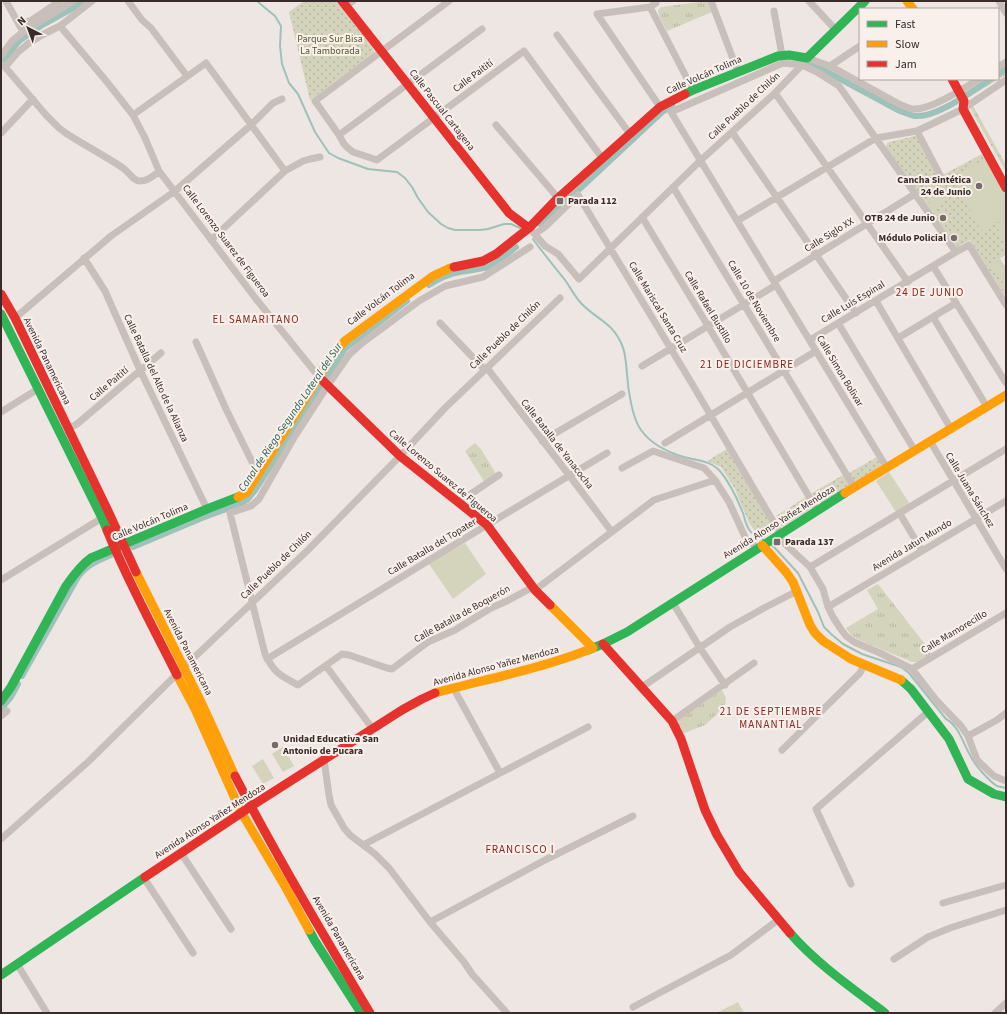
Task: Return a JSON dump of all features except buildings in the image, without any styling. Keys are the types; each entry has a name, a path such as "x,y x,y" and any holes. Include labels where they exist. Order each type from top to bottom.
{"main road":[{"name":"Calle Pueblo de Chilón","path":"805,62 865,1"},
{"name":"Calle Pascual Cartagena","path":"347,3 381,51 510,213 532,231"},
{"name":"Calle Volcán Tolima","path":"1,700 11,687 72,577 85,562 102,553 239,497 247,492 323,380 335,351 346,340 425,281 442,271 483,261 496,254 520,234 532,231 558,198 660,107 693,90 782,55 795,56 805,62"},
{"path":"952,80 1006,188"},
{"name":"Avenida Panamericana","path":"1,294 15,318 68,429 181,671 234,775 330,956"},
{"name":"Avenida Panamericana","path":"2,318 102,518 114,549 131,585 181,671 195,709 242,813 364,1012"},
{"name":"Calle Lorenzo Suarez de Figueroa","path":"323,380 400,456 487,525 534,589 590,643 593,648"},
{"name":"Avenida Alonso Yañez Mendoza","path":"1,975 181,853 402,710 422,699 436,694 569,658 627,632 780,533 1006,395"},
{"path":"763,544 793,582 810,625 815,633 823,641 851,659 900,679 911,689 949,739 968,779 994,794 1006,797"},
{"path":"603,644 672,721 681,739 705,810 717,835 739,872 803,948 831,972 885,1013"}],"street":[{"path":"6,1 21,28"},
{"path":"1,56 21,28 60,1"},
{"path":"21,28 73,1"},
{"path":"92,1 60,26 29,43 3,66 59,128 125,169 136,180 144,180 155,175 159,171"},
{"path":"128,1 142,20 151,28 187,76"},
{"path":"449,1 315,101 339,136 482,29"},
{"path":"656,1 656,3 650,7 597,14 660,107"},
{"path":"711,1 738,72"},
{"path":"809,1 836,29"},
{"path":"999,1 1006,13"},
{"path":"650,7 693,90"},
{"path":"774,12 782,55"},
{"name":"Calle Lorenzo Suarez de Figueroa","path":"60,26 107,82 132,115 145,138 159,171 256,300 323,380"},
{"path":"557,35 630,134"},
{"path":"830,66 859,47"},
{"name":"Calle Paitití","path":"339,136 344,144 353,152 377,160 524,51 602,158"},
{"path":"805,62 817,72 839,86 956,252"},
{"path":"857,77 830,66 805,62 782,63 671,112 737,221 876,138 917,131 961,99 978,80"},
{"name":"Calle Pueblo de Chilón","path":"532,231 545,246 558,254 579,279 701,160 805,62"},
{"path":"132,115 206,63 285,171"},
{"path":"862,80 906,108 915,109 961,99 1006,80"},
{"path":"774,92 908,282"},
{"path":"1,133 33,99"},
{"path":"15,318 110,236 175,191 251,125 273,103 282,99"},
{"path":"496,125 558,198"},
{"path":"917,131 940,175"},
{"path":"732,132 856,313"},
{"path":"211,240 285,171 303,161 320,157"},
{"name":"Calle 10 de Noviembre","path":"673,187 854,487"},
{"name":"Calle Siglo XX","path":"642,366 744,304 816,255 915,194"},
{"name":"Calle Mariscal Santa Cruz","path":"532,231 545,227 578,195 711,415 780,533 783,542 810,567 823,589 828,607 840,628 846,636 854,642 912,669"},
{"name":"Calle Rafael Bustillo","path":"642,217 817,510"},
{"name":"Calle Simon Bolivar","path":"737,221 887,468"},
{"name":"Calle Luis Espinal","path":"810,340 969,245 1006,305"},
{"name":"Calle Volcán Tolima","path":"230,513 251,506 259,498 295,436 323,380 349,355 419,301 445,286 483,277 530,247"},
{"name":"Calle Batalla del Alto de la Alianza","path":"84,258 105,291 140,370 207,509"},
{"path":"934,266 1006,383"},
{"name":"Calle Pueblo de Chilón","path":"1,839 88,762 309,549 445,408 560,298"},
{"path":"876,301 951,429"},
{"path":"898,338 956,303"},
{"path":"933,318 987,407"},
{"name":"Calle Batalla de Yanacocha","path":"440,323 486,369 612,532"},
{"path":"838,323 915,451"},
{"path":"196,342 226,409 258,474"},
{"path":"665,443 816,351"},
{"name":"Calle Paitití","path":"68,429 77,424 161,353"},
{"path":"1,412 38,388"},
{"path":"542,441 622,394"},
{"name":"Calle Juana Sánchez","path":"930,441 1006,569"},
{"path":"810,567 1006,450"},
{"path":"622,468 653,451 704,468 729,502 746,538 753,544 763,544"},
{"name":"Calle Batalla del Topater","path":"267,659 569,475 608,453"},
{"path":"459,502 499,475"},
{"name":"Calle Batalla de Boquerón","path":"230,513 265,654 272,667 281,675 298,685 342,654 392,669 428,642 455,630 491,608 534,589 654,500 714,480"},
{"name":"Avenida Jatun Mundo","path":"828,607 1006,501"},
{"path":"900,514 922,551"},
{"path":"1,580 102,518"},
{"path":"642,687 730,628 797,591"},
{"path":"673,603 700,648 725,685"},
{"name":"Calle Mamorecillo","path":"912,669 1006,613"},
{"path":"672,721 725,685 754,663"},
{"path":"782,750 860,673 864,665"},
{"path":"326,666 372,728"},
{"path":"912,669 936,700 961,726 968,736 977,760 994,776 1006,781"},
{"path":"454,689 500,773"},
{"path":"851,884 816,809 928,712"},
{"path":"968,736 997,720 1006,713"},
{"path":"363,845 588,727"},
{"path":"324,760 328,795 331,805 344,828 350,836 375,854 389,868 430,922 506,1013"},
{"path":"430,922 545,860 633,816"},
{"path":"181,853 231,930"},
{"path":"144,878 193,953"},
{"path":"943,903 1006,885"},
{"path":"894,959 928,937 950,928 1006,910"},
{"path":"632,1007 731,955 778,920"},
{"path":"17,964 47,1013"},
{"path":"994,1013 1006,1003"}],"green space":[{"name":"Parque Sur Bisa La Tamborada","path":"304,1 337,1 373,48 374,53 310,100 289,12"},
{"path":"707,1 712,12 667,31 659,16 658,10 661,7"},
{"path":"1006,66 1006,75 999,79 999,70"},
{"path":"983,80 998,80 967,98 964,92"},
{"path":"972,104 1006,165 1006,172 969,106"},
{"path":"916,136 939,177 982,154 1006,197 1006,255 1000,258 1006,268 1006,298 970,240 957,247 886,147 887,143 889,142"},
{"name":"Cancha Sintética 24 de Junio","path":"987,158 1006,195 1006,218 981,231 952,177"},
{"path":"934,181 946,200 933,208 922,189"},
{"path":"1006,223 1006,244 997,228"},
{"path":"999,261 1006,272 1006,287 992,266"},
{"path":"475,443 481,449 496,474 485,483 465,451"},
{"path":"727,449 774,528 774,531 764,537 756,532 749,523 735,489 721,467 707,461"},
{"path":"877,457 881,465 880,468 857,482 854,481 849,473"},
{"path":"889,472 909,504 896,512 876,481"},
{"path":"843,475 849,484 848,487 821,503 817,501 812,493"},
{"path":"806,497 811,509 782,526 776,516"},
{"path":"465,543 486,574 453,599 429,564"},
{"path":"878,584 931,652 929,657 919,662 912,662 857,639 851,635 846,628 878,609 867,590"},
{"path":"722,690 726,698 725,704 716,715 705,725 682,734 677,721"},
{"path":"283,747 294,766 283,772 272,754"},
{"path":"263,759 274,778 263,784 252,766"},
{"path":"738,1002 744,1013 716,1013"}],"waterway":[{"path":"1,64 19,41 42,25 83,1"},
{"path":"257,1 275,16 281,26 280,46 282,64 289,83 298,94 315,132 329,153 338,158 368,169 397,172 405,178 412,187 428,212 441,224 448,228 455,230 480,230 504,224 511,224 520,228"},
{"name":"Canal de Riego Segundo Lateral del Sur","path":"801,61 816,66 900,111 915,116 933,113 944,108 990,80"},
{"name":"Canal de Riego Segundo Lateral del Sur","path":"999,73 1006,69"},
{"name":"Canal de Riego Segundo Lateral del Sur","path":"541,225 661,113 672,105"},
{"path":"533,239 580,302 608,325 618,337 625,355 631,403 635,418 641,430 645,435 666,450 684,457 708,463 720,471 741,507 749,530 764,540"},
{"name":"Canal de Riego Segundo Lateral del Sur","path":"429,285 452,274 488,267 499,261 516,247"},
{"name":"Canal de Riego Segundo Lateral del Sur","path":"133,547 247,500 256,489 345,349 407,301"},
{"path":"769,544 774,547 798,573 824,627 843,644 862,654 901,667 909,673 946,719 954,726 974,763 990,781 997,786 1006,788"},
{"name":"Canal de Riego Segundo Lateral del Sur","path":"22,676 78,577 89,566 111,555"},
{"name":"Canal de Riego Segundo Lateral del Sur","path":"1,709 11,697 18,684"}],"traffic: fast":[{"path":"685,94 778,56 789,55 807,58 865,1"},
{"path":"1,314 107,530"},
{"path":"588,650 627,632 845,493"},
{"path":"1,701 11,687 66,586 77,571 87,561 91,558 238,497"},
{"path":"901,680 911,689 949,739 968,779 994,794 1006,797"},
{"path":"1,975 145,877"},
{"path":"309,930 361,1013"},
{"path":"790,933 823,965 885,1013"}],"traffic: slow":[{"path":"907,1 912,8"},
{"path":"238,497 247,492 335,351 346,340 433,276 454,267"},
{"path":"845,493 1006,395"},
{"path":"762,545 793,582 810,625 823,641 851,659 901,680"},
{"path":"136,572 202,704 235,776"},
{"path":"550,605 593,648"},
{"path":"435,693 532,668 588,650"},
{"path":"177,675 195,709 240,810 309,930"}],"traffic: jam":[{"path":"342,1 509,213 529,228"},
{"path":"953,80 964,101 963,109 1006,188"},
{"path":"454,267 483,261 496,254 529,228 558,198 660,107 685,94"},
{"path":"1,294 15,318 136,572"},
{"path":"319,377 400,456 487,525 535,590 550,605"},
{"path":"107,530 132,585 177,675"},
{"path":"603,644 672,721 681,739 705,810 717,835 739,872 790,933"},
{"path":"145,877 256,803 402,710 435,693"},
{"path":"235,776 301,896 370,1013"}],"place":[{"name":"Cancha Sintética 24 de Junio","path":"979,186"},
{"name":"Parada 112","path":"560,201"},
{"name":"OTB 24 de Junio","path":"943,218"},
{"name":"Módulo Policial","path":"954,238"},
{"name":"Parada 137","path":"777,542"},
{"name":"Unidad Educativa San Antonio de Pucara","path":"275,745"}],"district":[{"name":"24 DE JUNIO","path":"930,292"},
{"name":"EL SAMARITANO","path":"256,319"},
{"name":"21 DE DICIEMBRE","path":"747,364"},
{"name":"21 DE SEPTIEMBRE MANANTIAL","path":"771,717"},
{"name":"FRANCISCO I","path":"520,849"}]}
